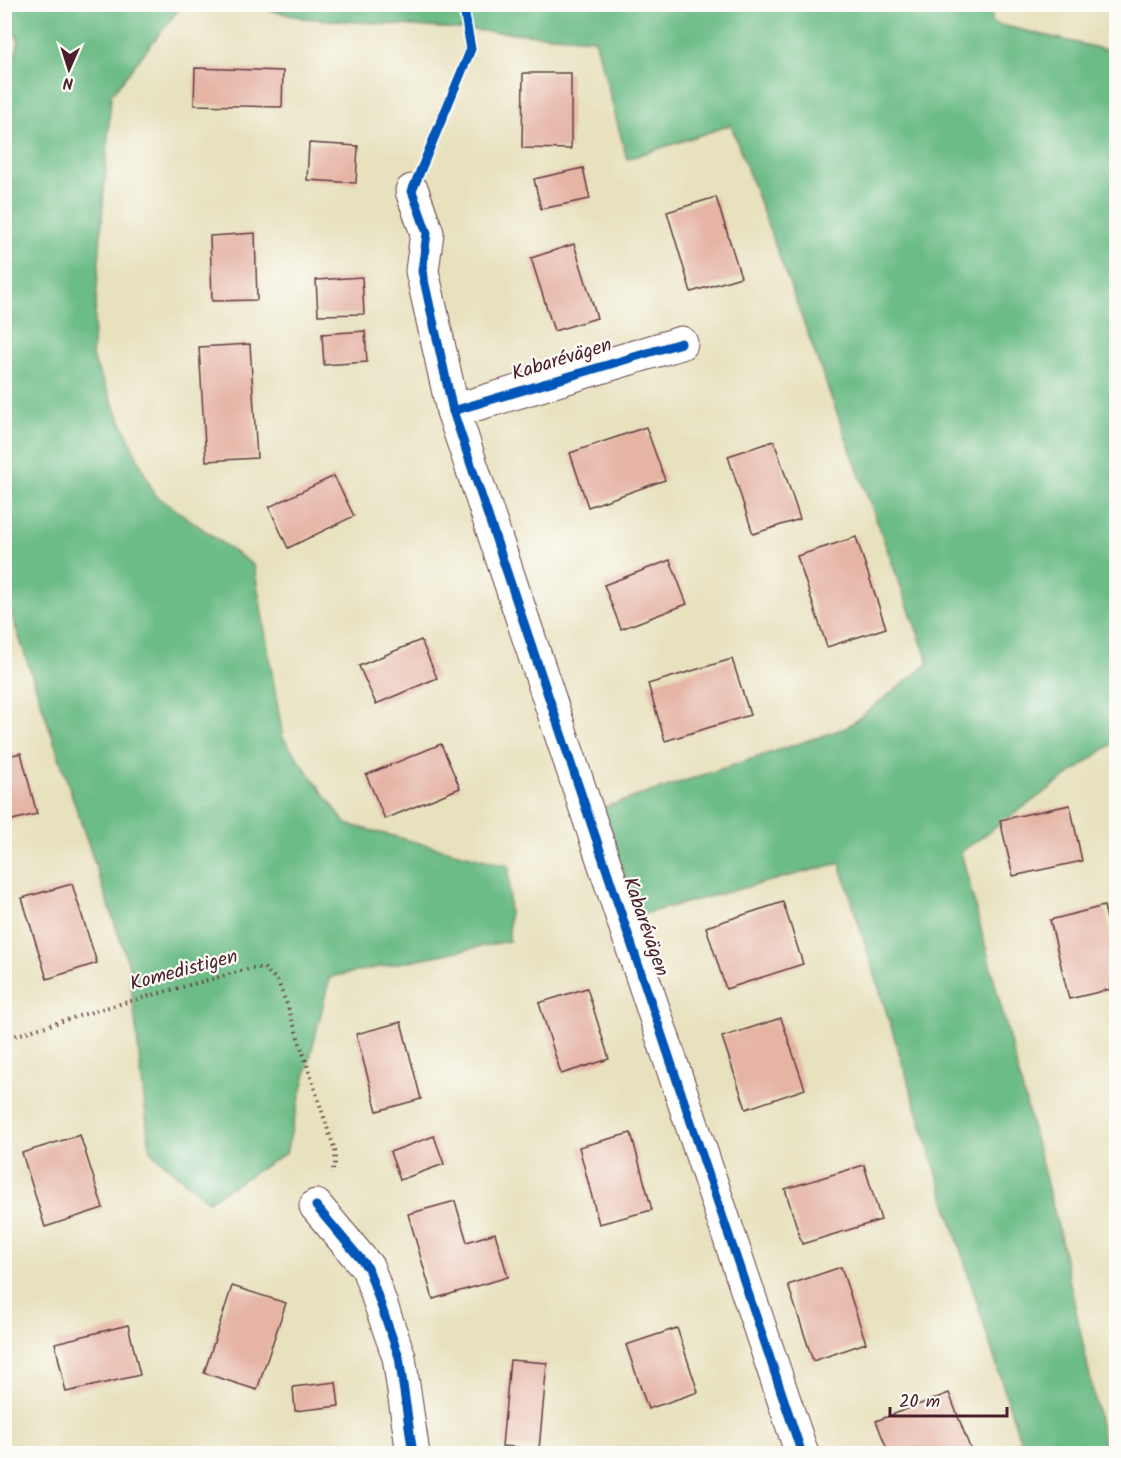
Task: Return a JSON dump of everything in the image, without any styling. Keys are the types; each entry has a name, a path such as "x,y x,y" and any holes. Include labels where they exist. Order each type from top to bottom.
{"street":[{"name":"Kabarévägen","path":"412,191 427,233 422,271 453,411 802,1454"},
{"name":"Kabarévägen","path":"453,411 681,343"},
{"path":"316,1206 368,1268 399,1357 413,1454"}],"green space":[{"path":"5,4 182,5 111,95 92,357 154,494 254,566 283,738 346,824 509,866 509,941 330,977 286,1153 208,1201 150,1151 129,966 5,595 4,88 19,42 5,12"},
{"path":"248,5 992,5 992,23 1116,52 1116,741 961,852 1059,1231 1106,1453 1024,1453 840,863 638,915 602,808 846,728 929,663 731,125 627,159 595,39 303,18"}],"building":[{"path":"195,68 283,71 282,107 194,105"},
{"path":"523,73 571,73 571,149 522,148"},
{"path":"309,143 358,146 356,183 307,180"},
{"path":"583,168 590,199 541,209 534,179"},
{"path":"716,197 741,277 691,292 667,212"},
{"path":"255,233 257,300 212,301 210,236"},
{"path":"574,244 597,318 554,331 531,258"},
{"path":"362,277 364,314 318,315 316,280"},
{"path":"365,331 367,362 324,365 322,334"},
{"path":"250,344 257,458 206,461 199,347"},
{"path":"646,427 665,480 588,507 570,453"},
{"path":"774,441 800,519 753,534 728,456"},
{"path":"334,476 354,516 288,548 269,507"},
{"path":"856,537 886,628 827,647 797,556"},
{"path":"670,560 687,604 621,629 604,585"},
{"path":"421,640 437,678 376,704 359,666"},
{"path":"732,659 750,715 665,741 648,684"},
{"path":"441,744 460,788 385,819 366,775"},
{"path":"21,753 37,814 4,822 4,757"},
{"path":"1070,805 1082,861 1013,876 1000,820"},
{"path":"72,884 97,963 47,979 22,898"},
{"path":"783,902 803,964 726,989 706,927"},
{"path":"1104,906 1116,957 1116,988 1069,999 1050,920"},
{"path":"587,988 609,1059 561,1074 539,1003"},
{"path":"781,1018 805,1089 746,1109 722,1037"},
{"path":"401,1022 421,1099 377,1111 356,1034"},
{"path":"631,1133 652,1210 599,1224 579,1147"},
{"path":"80,1135 103,1208 45,1227 22,1153"},
{"path":"434,1136 444,1164 400,1180 390,1152"},
{"path":"864,1165 881,1220 802,1244 785,1189"},
{"path":"455,1201 467,1242 495,1233 508,1277 433,1299 408,1214"},
{"path":"841,1267 866,1343 813,1361 788,1285"},
{"path":"232,1286 286,1303 257,1390 204,1373"},
{"path":"128,1325 140,1375 66,1392 55,1343"},
{"path":"677,1328 698,1392 648,1409 626,1345"},
{"path":"510,1360 547,1363 539,1449 502,1446"},
{"path":"336,1382 339,1406 295,1411 293,1387"},
{"path":"949,1393 972,1453 889,1454 876,1421"}],"cycle path":[{"path":"463,4 471,49 412,191 427,233 422,271 453,411 802,1454"},
{"path":"453,411 681,343"},
{"path":"316,1206 368,1268 399,1357 413,1454"}]}
